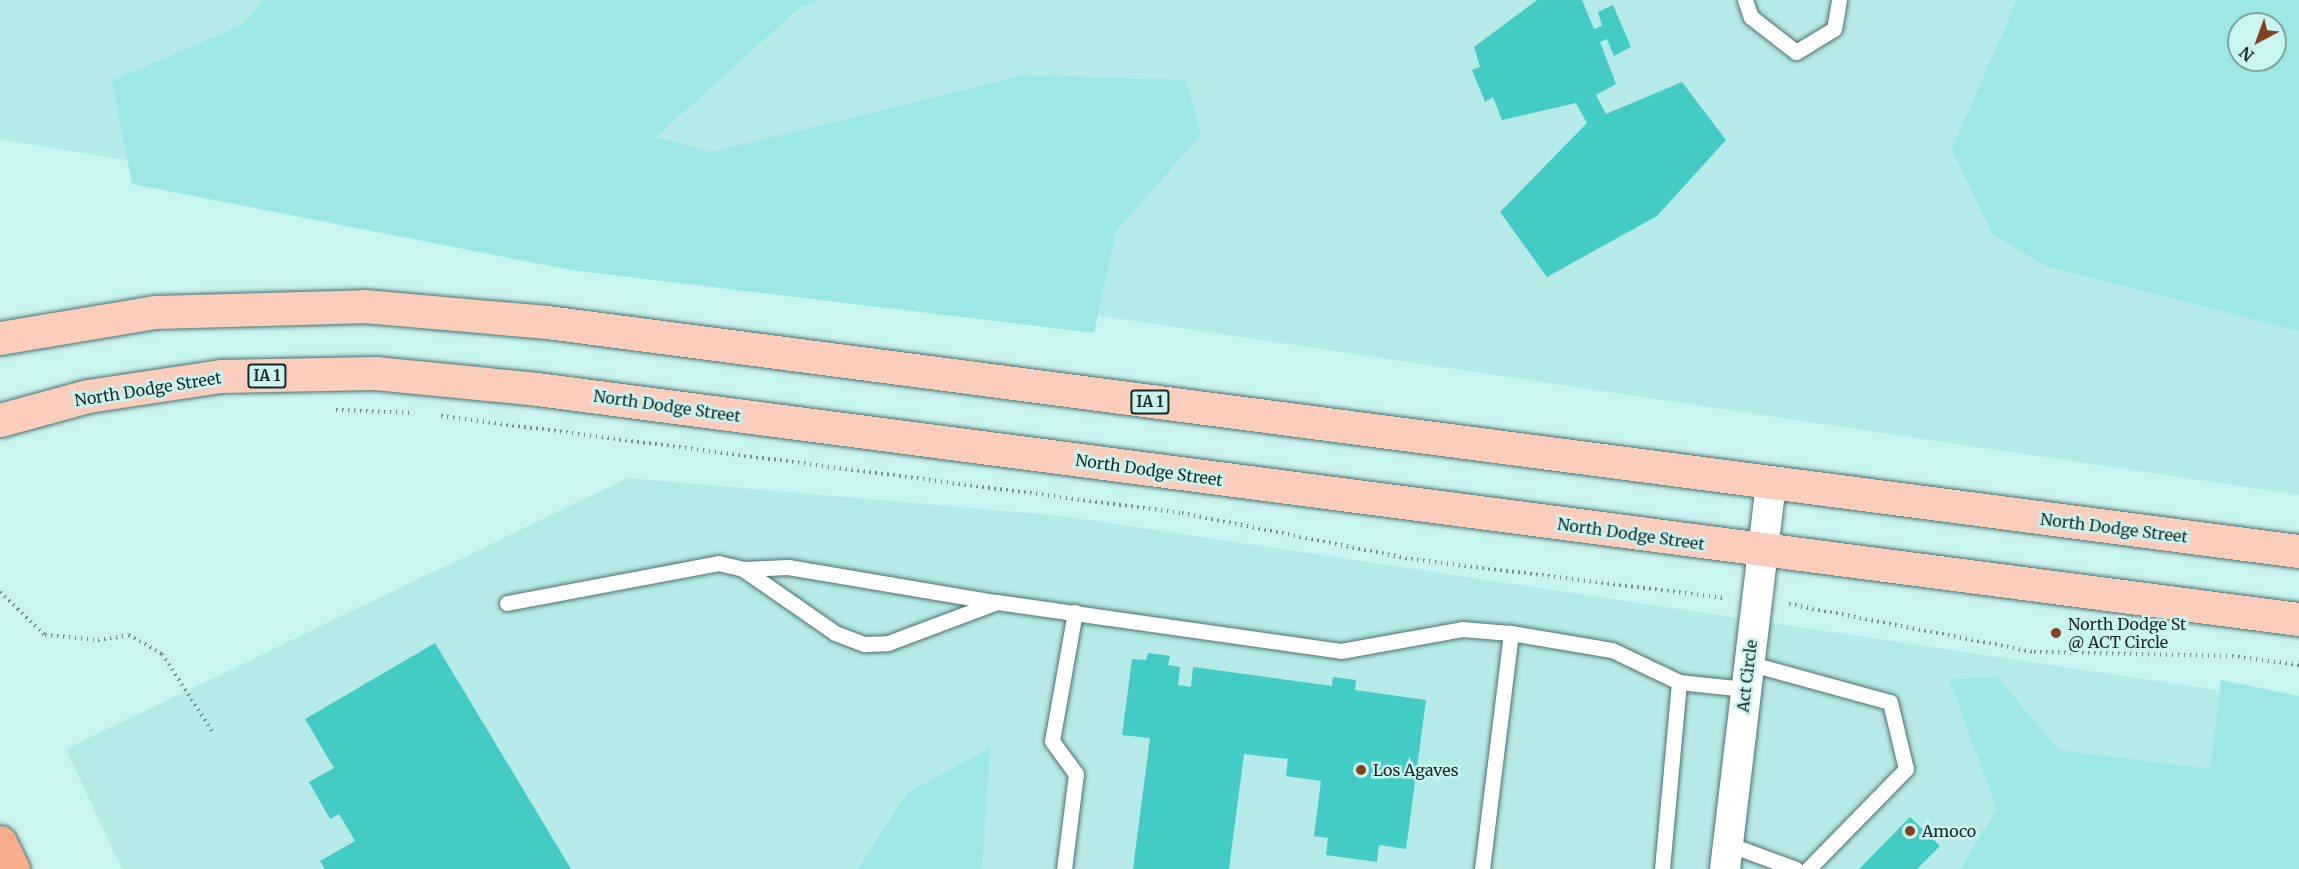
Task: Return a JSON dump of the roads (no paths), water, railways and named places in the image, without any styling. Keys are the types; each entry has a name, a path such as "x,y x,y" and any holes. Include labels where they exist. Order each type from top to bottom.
{"highway":[{"path":"0,842 13,869"}],"main road":[{"name":"North Dodge Street","path":"0,338 155,312 364,306 547,322 1771,484 2299,551"},
{"name":"North Dodge Street","path":"0,420 88,396 221,376 375,374 537,389 1761,551 2299,619"}],"street":[{"name":"Act Circle","path":"1726,856 1761,551 1771,484"}],"lane":[{"path":"1745,0 1751,17 1796,52 1834,29 1839,0"},
{"path":"507,603 685,567 718,563 743,569 788,567 1275,646 1341,651 1462,629 1511,633 1612,650 1679,682 1747,676 1890,702 1906,769 1808,869"},
{"path":"743,569 835,633 864,644 888,643 997,602"},
{"path":"1064,869 1076,774 1052,741 1075,612"},
{"path":"1482,869 1511,633"},
{"path":"1662,869 1679,682"},
{"path":"1726,856 1796,869"}],"place":[{"name":"North Dodge St @ ACT Circle","path":"2056,633"},
{"name":"Los Agaves","path":"1361,770"},
{"name":"Amoco","path":"1910,831"}]}
